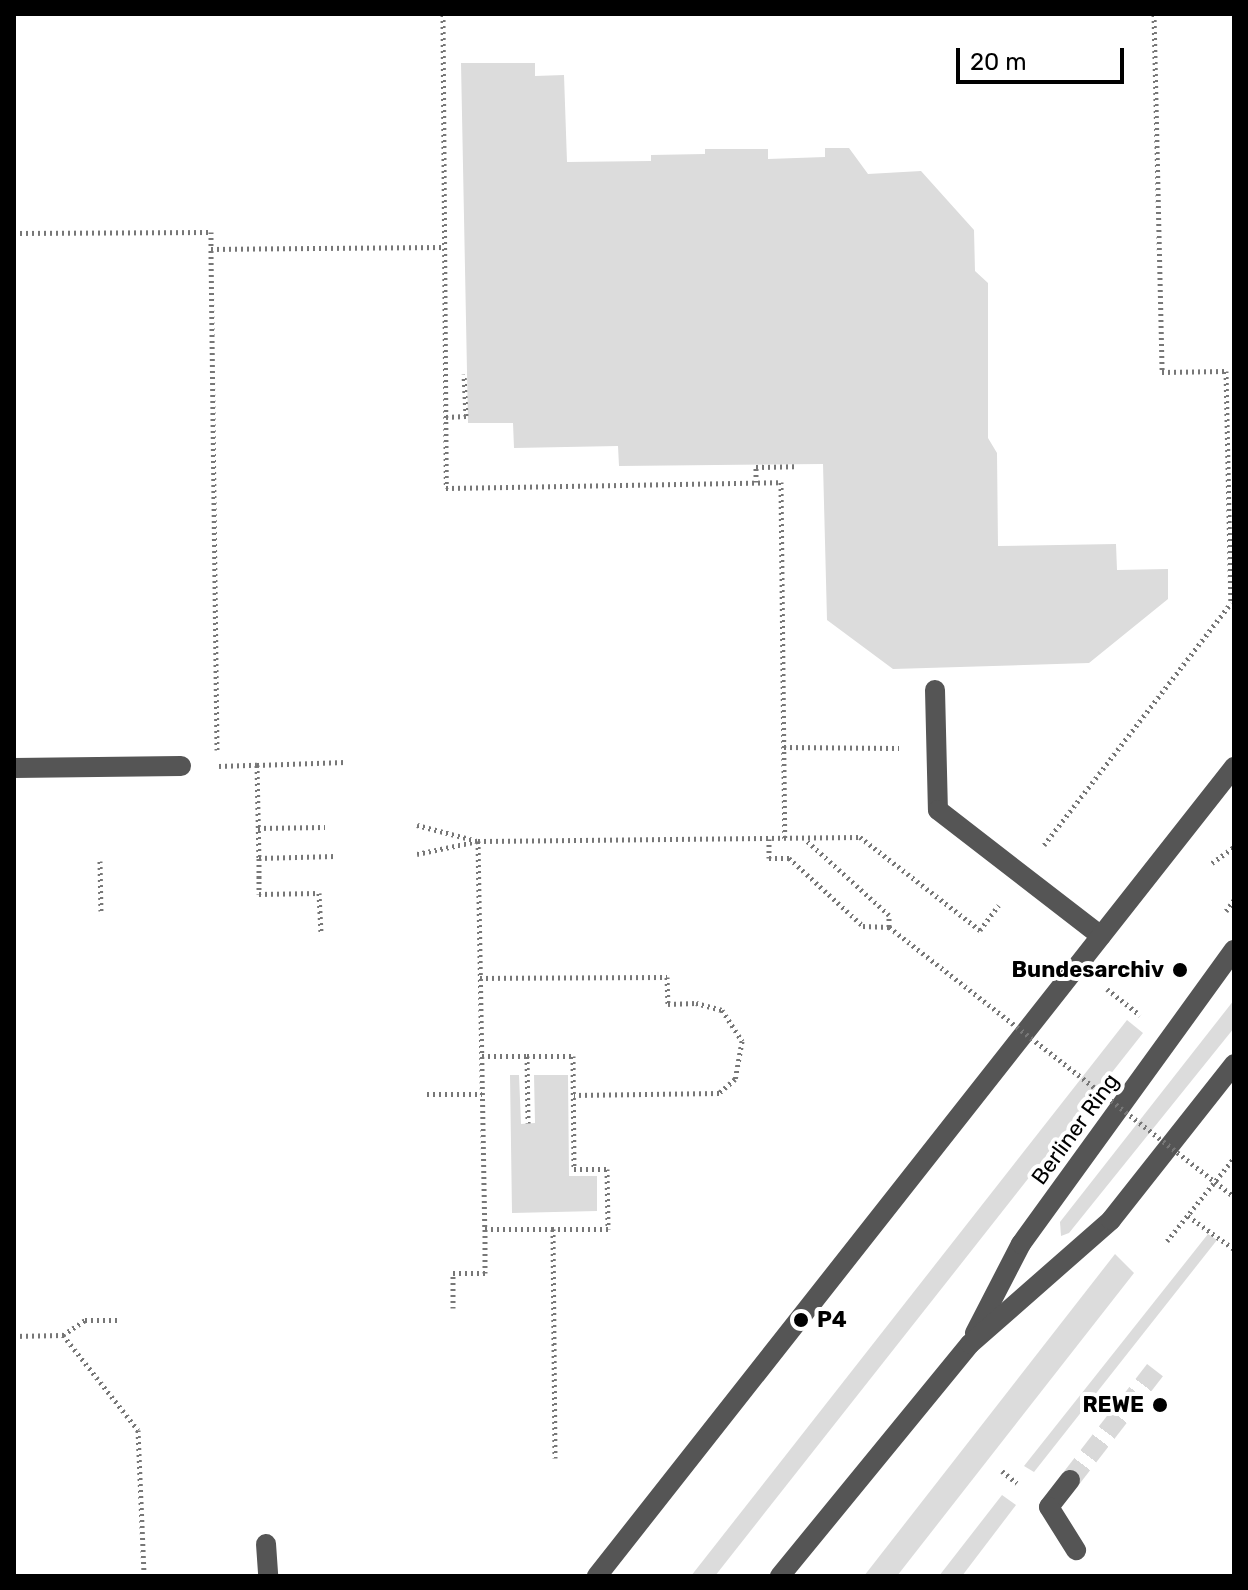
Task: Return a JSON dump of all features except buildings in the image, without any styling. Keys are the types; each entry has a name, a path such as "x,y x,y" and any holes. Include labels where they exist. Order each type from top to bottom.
{"street":[{"path":"935,690 938,810 1101,936"},
{"path":"14,768 181,766"},
{"path":"597,1576 1234,767"},
{"name":"Berliner Ring","path":"970,1344 1021,1244 1234,950"},
{"name":"Berliner Ring","path":"780,1576 970,1344 1111,1220 1234,1064"},
{"path":"1070,1480 1049,1507 1076,1550"},
{"path":"266,1544 268,1576"}],"path":[{"path":"443,14 446,488 781,482 785,839"},
{"path":"1040,850 1232,602 1226,371 1162,372 1154,14"},
{"path":"14,233 211,232 218,766 345,762"},
{"path":"211,249 445,247"},
{"path":"446,417 466,416 464,374"},
{"path":"756,482 756,467 795,466"},
{"path":"784,747 898,748"},
{"path":"257,765 259,894 319,893 321,933"},
{"path":"417,825 478,841"},
{"path":"258,828 325,827"},
{"path":"417,854 478,841 860,837 980,930 1009,892"},
{"path":"769,839 769,858 789,858 863,926 889,927 1234,1197"},
{"path":"805,839 889,915 889,927"},
{"path":"453,1308 453,1273 485,1273 478,841"},
{"path":"259,858 335,856"},
{"path":"100,861 101,911"},
{"path":"1077,967 1143,1017 1152,1006"},
{"path":"480,978 667,977 668,1004 696,1003 722,1010 742,1041 735,1079 719,1093 574,1095"},
{"path":"482,1056 573,1056 574,1169 607,1169 608,1229 485,1229"},
{"path":"527,1056 528,1123"},
{"path":"427,1094 482,1094"},
{"path":"1167,1241 1234,1158"},
{"path":"1188,1216 1234,1249"},
{"path":"553,1229 555,1458"},
{"path":"14,1336 63,1335 85,1320 119,1320"},
{"path":"63,1335 138,1430 144,1576"},
{"path":"1002,1471 1015,1481"}],"shaded area":[{"path":"461,63 535,63 535,76 564,75 567,162 651,161 651,155 705,154 705,149 768,149 768,159 825,157 825,148 849,148 868,174 921,171 974,230 975,271 988,283 988,438 997,453 998,546 1116,544 1117,570 1168,569 1168,599 1089,663 893,669 827,620 823,464 619,466 618,446 514,448 513,423 468,423"},
{"path":"1234,1000 1234,1028 1069,1233 1061,1236 1060,1222"},
{"path":"1127,1020 1143,1033 715,1576 691,1576"},
{"path":"510,1075 519,1075 521,1124 535,1123 534,1075 568,1075 569,1176 597,1176 597,1211 512,1213"},
{"path":"1208,1234 1217,1240 1034,1472 1024,1466"},
{"path":"1115,1254 1134,1273 897,1576 864,1576"},
{"path":"1002,1495 1016,1505 962,1576 939,1576"}],"tunnel":[{"path":"1070,1480 1155,1370"}],"place":[{"name":"Bundesarchiv","path":"1180,970"},
{"name":"P4","path":"801,1320"},
{"name":"REWE","path":"1160,1405"}]}
